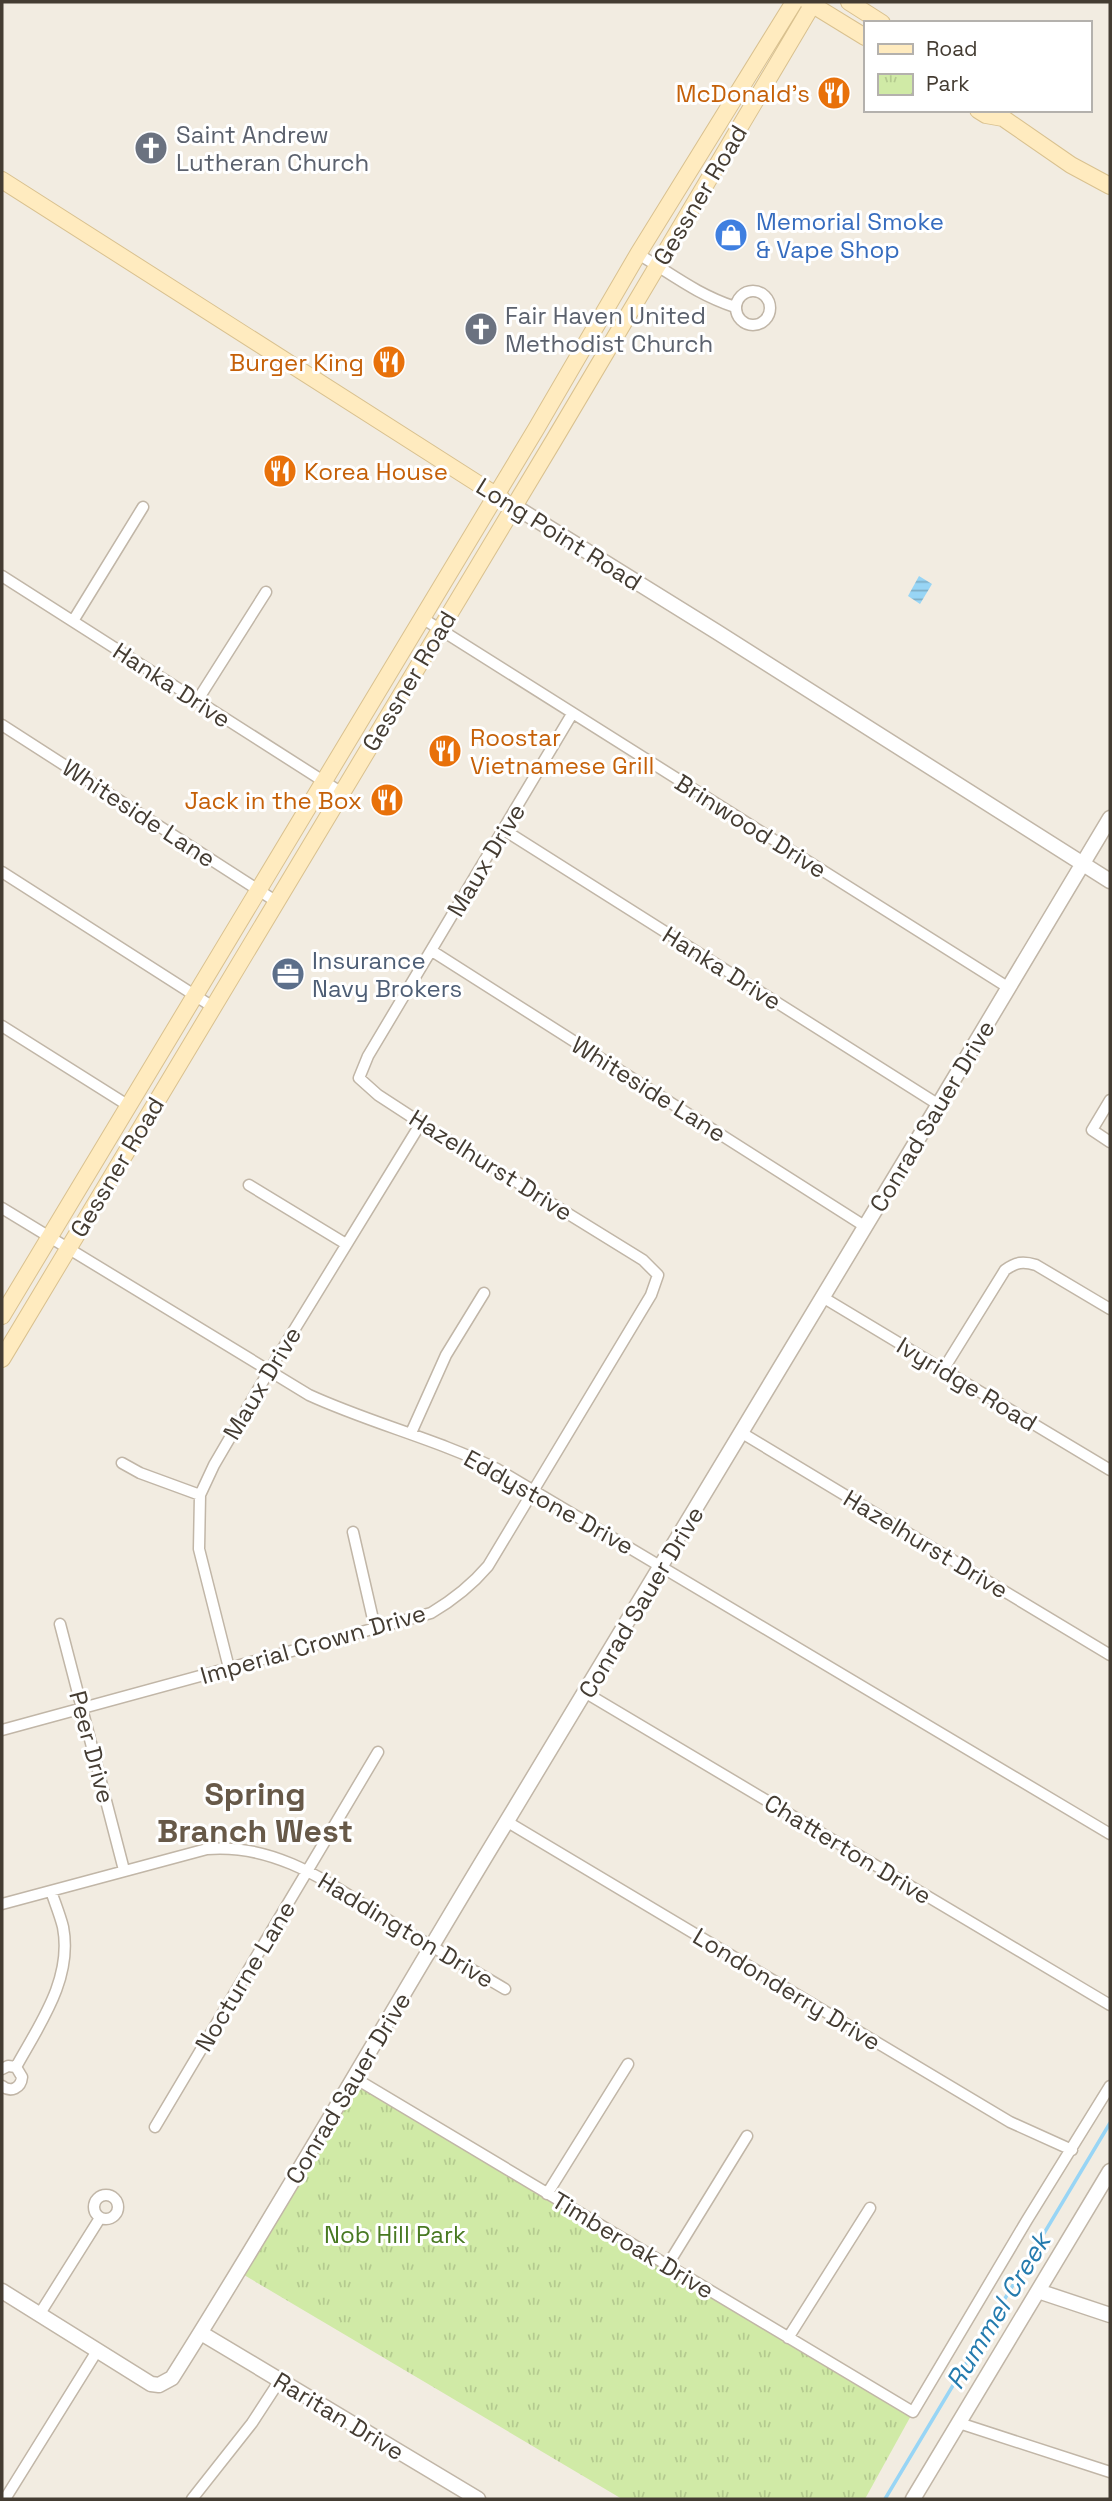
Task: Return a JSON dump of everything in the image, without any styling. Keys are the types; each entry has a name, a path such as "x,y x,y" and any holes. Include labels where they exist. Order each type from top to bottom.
{"main road":[{"name":"Gessner Road","path":"2,1316 638,254 794,2"},
{"path":"849,2 880,21"},
{"name":"Gessner Road","path":"2,1359 728,149 812,3"},
{"path":"812,3 864,36"},
{"path":"777,29 792,38"},
{"path":"981,112 986,115 1002,114 1072,165 1110,186"},
{"path":"709,138 728,149"},
{"name":"Long Point Road","path":"2,180 513,506"}],"street":[{"path":"638,254 709,299 735,307"},
{"name":"Long Point Road","path":"513,506 718,632 1110,881"},
{"path":"74,621 143,507"},
{"name":"Hanka Drive","path":"2,576 342,793"},
{"path":"197,701 266,592"},
{"name":"Brinwood Drive","path":"422,618 1009,988"},
{"name":"Maux Drive","path":"359,1078 368,1056 572,714"},
{"name":"Whiteside Lane","path":"2,725 277,902"},
{"name":"Conrad Sauer Drive","path":"97,2351 151,2384 159,2385 172,2378 824,1298 1110,818"},
{"name":"Hanka Drive","path":"504,831 939,1105"},
{"path":"2,872 214,1007"},
{"name":"Whiteside Lane","path":"432,951 866,1227"},
{"path":"2,1026 129,1106"},
{"name":"Hazelhurst Drive","path":"359,1078 378,1095 421,1123 643,1260 658,1275"},
{"path":"1110,1100 1091,1130 1110,1142"},
{"name":"Maux Drive","path":"229,1668 199,1549 200,1495 214,1465 269,1371 421,1123"},
{"path":"249,1185 346,1244"},
{"name":"Eddystone Drive","path":"2,1208 309,1395 340,1409 461,1451 533,1489 1110,1834"},
{"path":"943,1370 1005,1270 1014,1264 1025,1262 1036,1265 1110,1309"},
{"name":"Imperial Crown Drive","path":"2,1730 431,1613 471,1585 488,1566 651,1295 658,1275"},
{"path":"411,1433 440,1366 484,1293"},
{"name":"Ivyridge Road","path":"824,1298 1110,1470"},
{"name":"Hazelhurst Drive","path":"742,1433 1110,1655"},
{"path":"122,1462 140,1473 200,1495"},
{"path":"353,1532 375,1628"},
{"name":"Peer Drive","path":"60,1624 124,1870"},
{"name":"Chatterton Drive","path":"586,1693 1110,2005"},
{"name":"Nocturne Lane","path":"155,2127 378,1752"},
{"name":"Londonderry Drive","path":"506,1821 1010,2122 1072,2150"},
{"path":"2,1904 179,1855 227,1847 257,1851 308,1871"},
{"name":"Haddington Drive","path":"308,1871 505,1989"},
{"path":"16,2067 46,2012 63,1968 63,1928 51,1891"},
{"path":"547,2194 628,2064"},
{"path":"2,2069 8,2066 16,2067"},
{"path":"2,2086 10,2090 20,2084 22,2077 16,2067"},
{"name":"Timberoak Drive","path":"353,2077 913,2412 1027,2220 1072,2150"},
{"path":"1072,2150 1110,2086"},
{"path":"667,2266 747,2136"},
{"path":"913,2499 1110,2172"},
{"path":"788,2339 870,2208"},
{"path":"39,2315 100,2218"},
{"path":"2,2291 97,2351 5,2499"},
{"path":"1038,2291 1110,2315"},
{"name":"Raritan Drive","path":"201,2333 478,2499"},
{"path":"192,2499 252,2423 280,2380"},
{"path":"959,2423 1110,2472"}],"green space":[{"name":"Nob Hill Park","path":"353,2077 913,2412 865,2499 622,2499 239,2272"}],"water":[{"path":"919,576 932,584 920,604 908,596"}],"waterway":[{"name":"Rummel Creek","path":"885,2499 1110,2123"}],"place":[{"name":"McDonald's","path":"834,93"},
{"name":"Saint Andrew Lutheran Church","path":"151,148"},
{"name":"Memorial Smoke & Vape Shop","path":"731,235"},
{"name":"Fair Haven United Methodist Church","path":"481,329"},
{"name":"Burger King","path":"389,362"},
{"name":"Korea House","path":"280,471"},
{"name":"Roostar Vietnamese Grill","path":"445,751"},
{"name":"Jack in the Box","path":"387,800"},
{"name":"Insurance Navy Brokers","path":"288,974"}],"district":[{"name":"Spring Branch West","path":"255,1812"}]}
